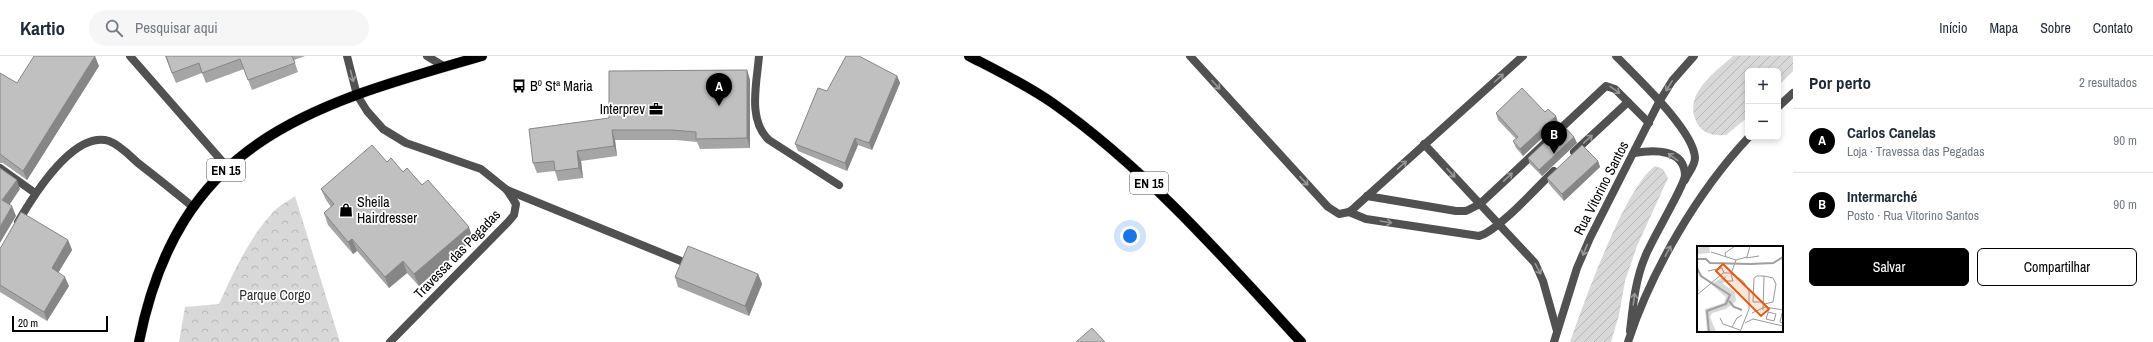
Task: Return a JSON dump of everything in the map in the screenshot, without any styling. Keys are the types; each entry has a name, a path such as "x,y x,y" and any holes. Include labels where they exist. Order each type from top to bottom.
{"main road":[{"name":"EN 15","path":"139,342 150,299 168,249 184,219 204,192 228,168 272,133 308,114 357,95 482,56"},
{"name":"EN 15","path":"969,56 1012,78 1053,103 1133,168 1232,267 1302,342"}],"street":[{"path":"130,56 228,168"},
{"path":"347,56 357,95"},
{"path":"426,56 445,67"},
{"path":"759,56 755,105 756,118 760,130 769,140 839,185"},
{"path":"1190,56 1328,207 1339,214 1349,212 1523,56"},
{"path":"1616,56 1680,126 1694,152 1694,163 1654,236 1644,259 1637,281 1629,340"},
{"name":"Rua Vitorino Santos","path":"1554,342 1585,248 1659,102 1672,81 1694,56"},
{"path":"1367,196 1461,211 1471,210 1480,204 1602,88 1610,86 1649,123"},
{"path":"1781,104 1793,93"},
{"name":"Travessa das Pegadas","path":"357,95 373,118 395,137 412,146 481,169 507,190 515,200 516,207 509,221 390,342"},
{"path":"1349,212 1366,219 1470,236 1484,235 1499,224 1628,102"},
{"path":"16,227 35,193 55,168 67,157 86,144 104,140 121,149 193,207"},
{"path":"1629,340 1655,276 1674,239 1716,174 1746,140"},
{"path":"1424,144 1530,258 1539,271 1557,331"},
{"path":"1634,153 1655,150 1674,156 1684,168 1685,179 1682,185"},
{"path":"0,168 35,193"},
{"path":"507,190 680,260"}],"green space":[{"path":"1733,56 1793,56 1793,71 1781,83 1781,68 1745,68 1745,119 1726,135 1709,134 1702,130 1699,127 1693,113 1694,103 1702,85"},
{"path":"1655,166 1663,169 1668,178 1637,246 1625,281 1619,315 1611,342 1570,342 1618,221 1643,178"},
{"name":"Parque Corgo","path":"295,196 340,342 179,342 185,307 219,304 250,242 275,210"}],"building":[{"path":"34,56 95,56 23,171 0,154 0,73 17,83"},
{"path":"166,56 292,56 295,63 248,80 240,59 202,73 199,63 172,73"},
{"path":"846,56 859,56 897,76 869,143 855,138 845,163 795,144 818,88 827,91"},
{"path":"747,70 747,138 696,139 696,132 672,130 612,130 614,146 577,151 579,168 555,171 554,161 533,163 529,129 609,118 609,71"},
{"path":"1522,88 1545,112 1548,109 1556,116 1520,149 1513,141 1518,137 1496,113"},
{"path":"1563,125 1574,137 1539,170 1528,158"},
{"path":"372,145 387,162 391,158 403,172 407,168 422,185 428,180 469,227 414,274 403,261 385,277 352,239 348,242 324,213 334,204 321,189"},
{"path":"1582,145 1598,161 1562,194 1547,178"},
{"path":"0,168 17,180 2,200 12,206 0,227"},
{"path":"21,212 68,240 52,268 65,277 44,312 0,285 0,248"},
{"path":"688,246 758,274 745,306 675,277"},
{"path":"1092,328 1105,342 1076,342"}],"place":[{"name":"Bº Stª Maria","path":"519,86"},
{"name":"Carlos Canelas","path":"719,106"},
{"name":"Interprev","path":"656,109"},
{"name":"Intermarché","path":"1554,154"},
{"name":"Sheila Hairdresser","path":"346,210"}]}
